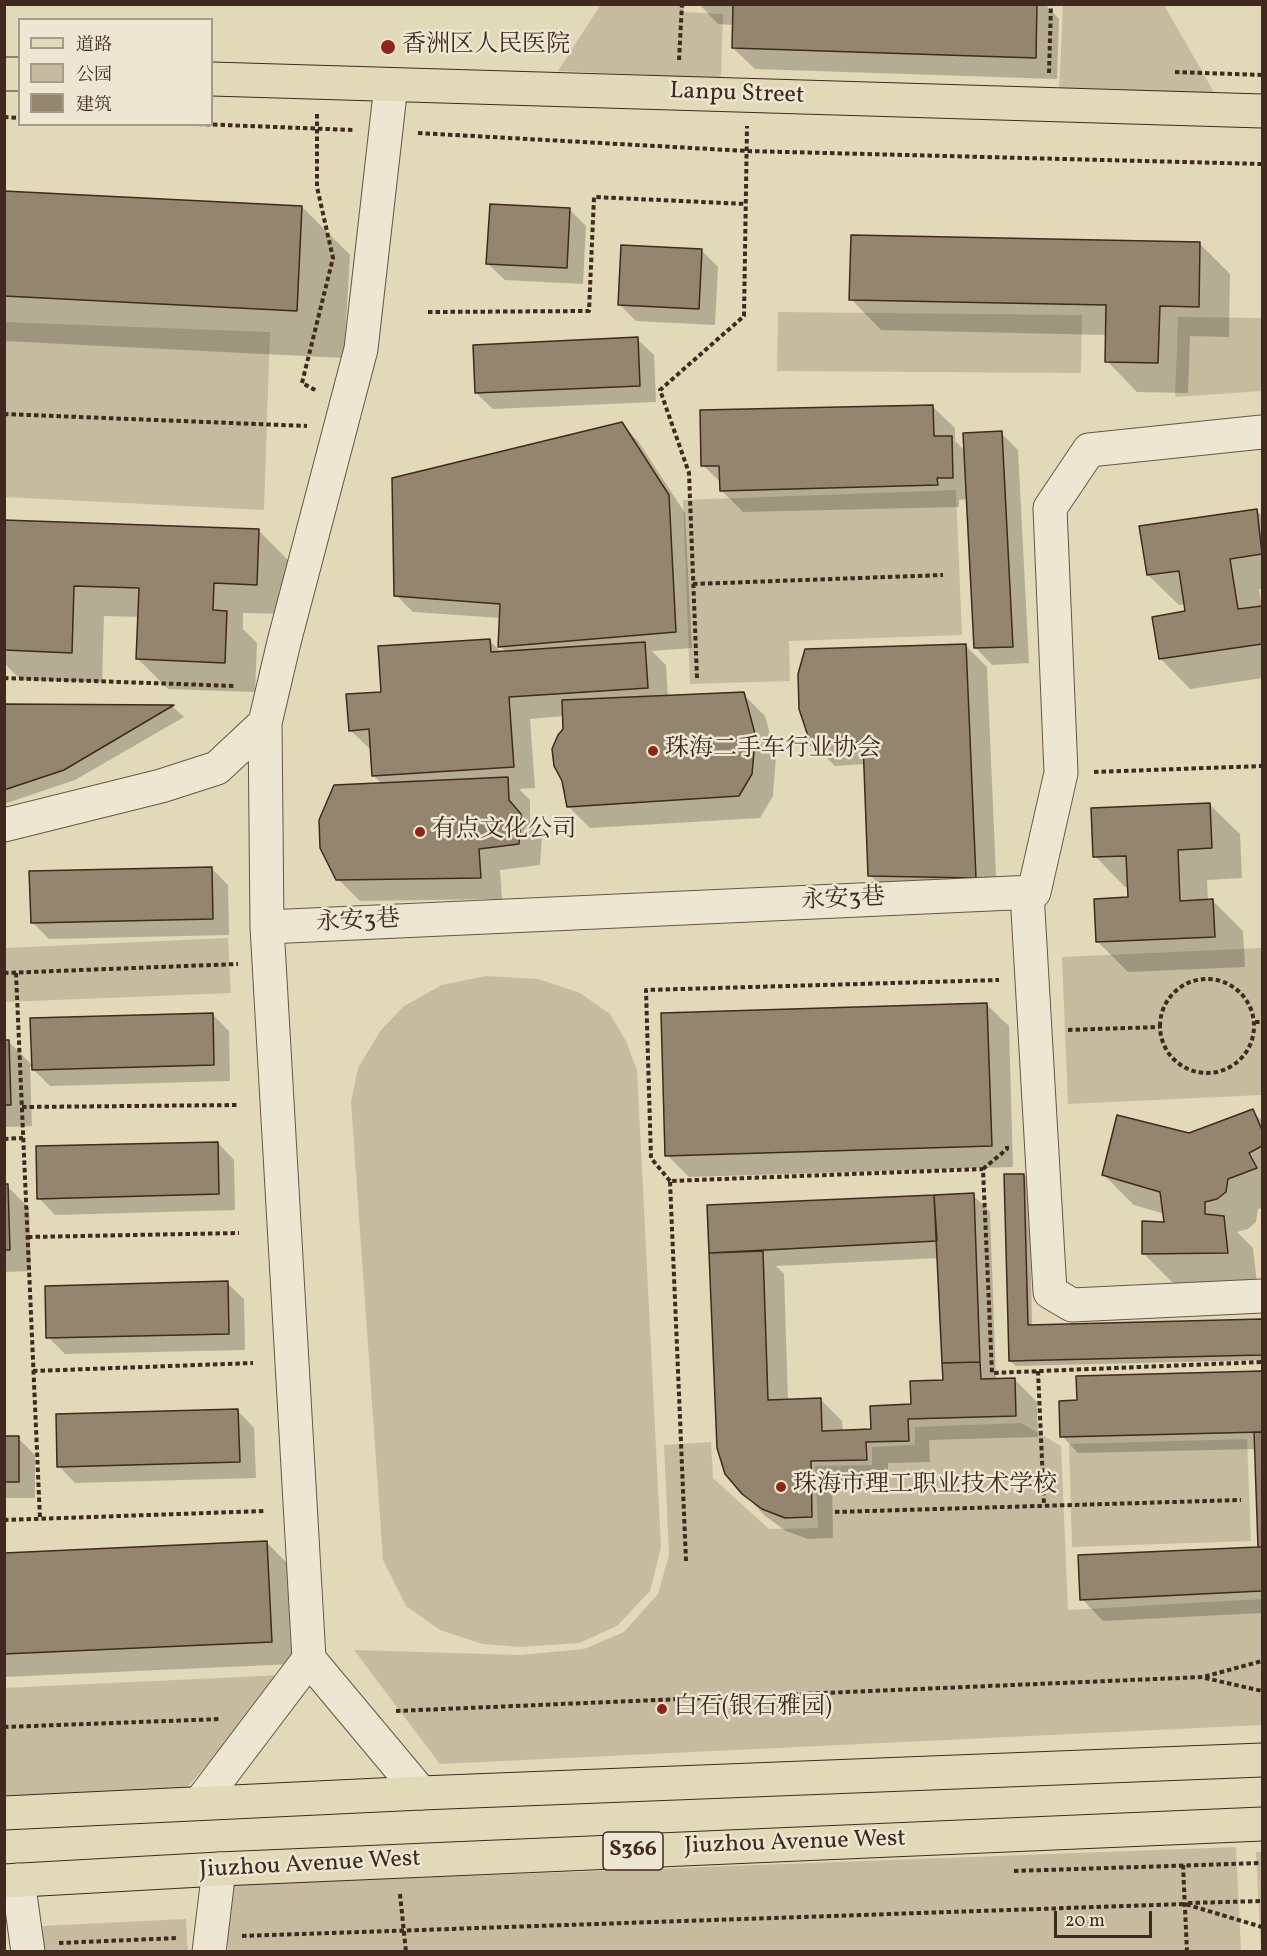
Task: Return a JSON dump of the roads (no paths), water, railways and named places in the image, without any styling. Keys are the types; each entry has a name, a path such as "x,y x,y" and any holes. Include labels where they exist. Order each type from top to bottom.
{"main road":[{"name":"Lanpu Street","path":"213,80 1263,111"},
{"path":"4,1813 421,1793 1263,1760"},
{"name":"Jiuzhou Avenue West","path":"11,1881 219,1869 1263,1824"}],"street":[{"path":"391,85 361,349 265,723 267,927 309,1659 421,1793"},
{"path":"1263,432 1089,450 1050,508 1061,773 1034,892 1027,892 1050,1292 1072,1305 1263,1296"},
{"path":"4,825 161,786 217,768 265,723"},
{"name":"永安3巷","path":"267,927 1027,892"},
{"path":"200,1803 309,1659"},
{"path":"210,1944 219,1869"},
{"path":"11,1881 27,1948"}],"place":[{"name":"香洲区人民医院","path":"388,47"},
{"name":"珠海二手车行业协会","path":"653,751"},
{"name":"有点文化公司","path":"420,832"},
{"name":"珠海市理工职业技术学校","path":"781,1487"},
{"name":"白石(银石雅园)","path":"662,1709"}]}
